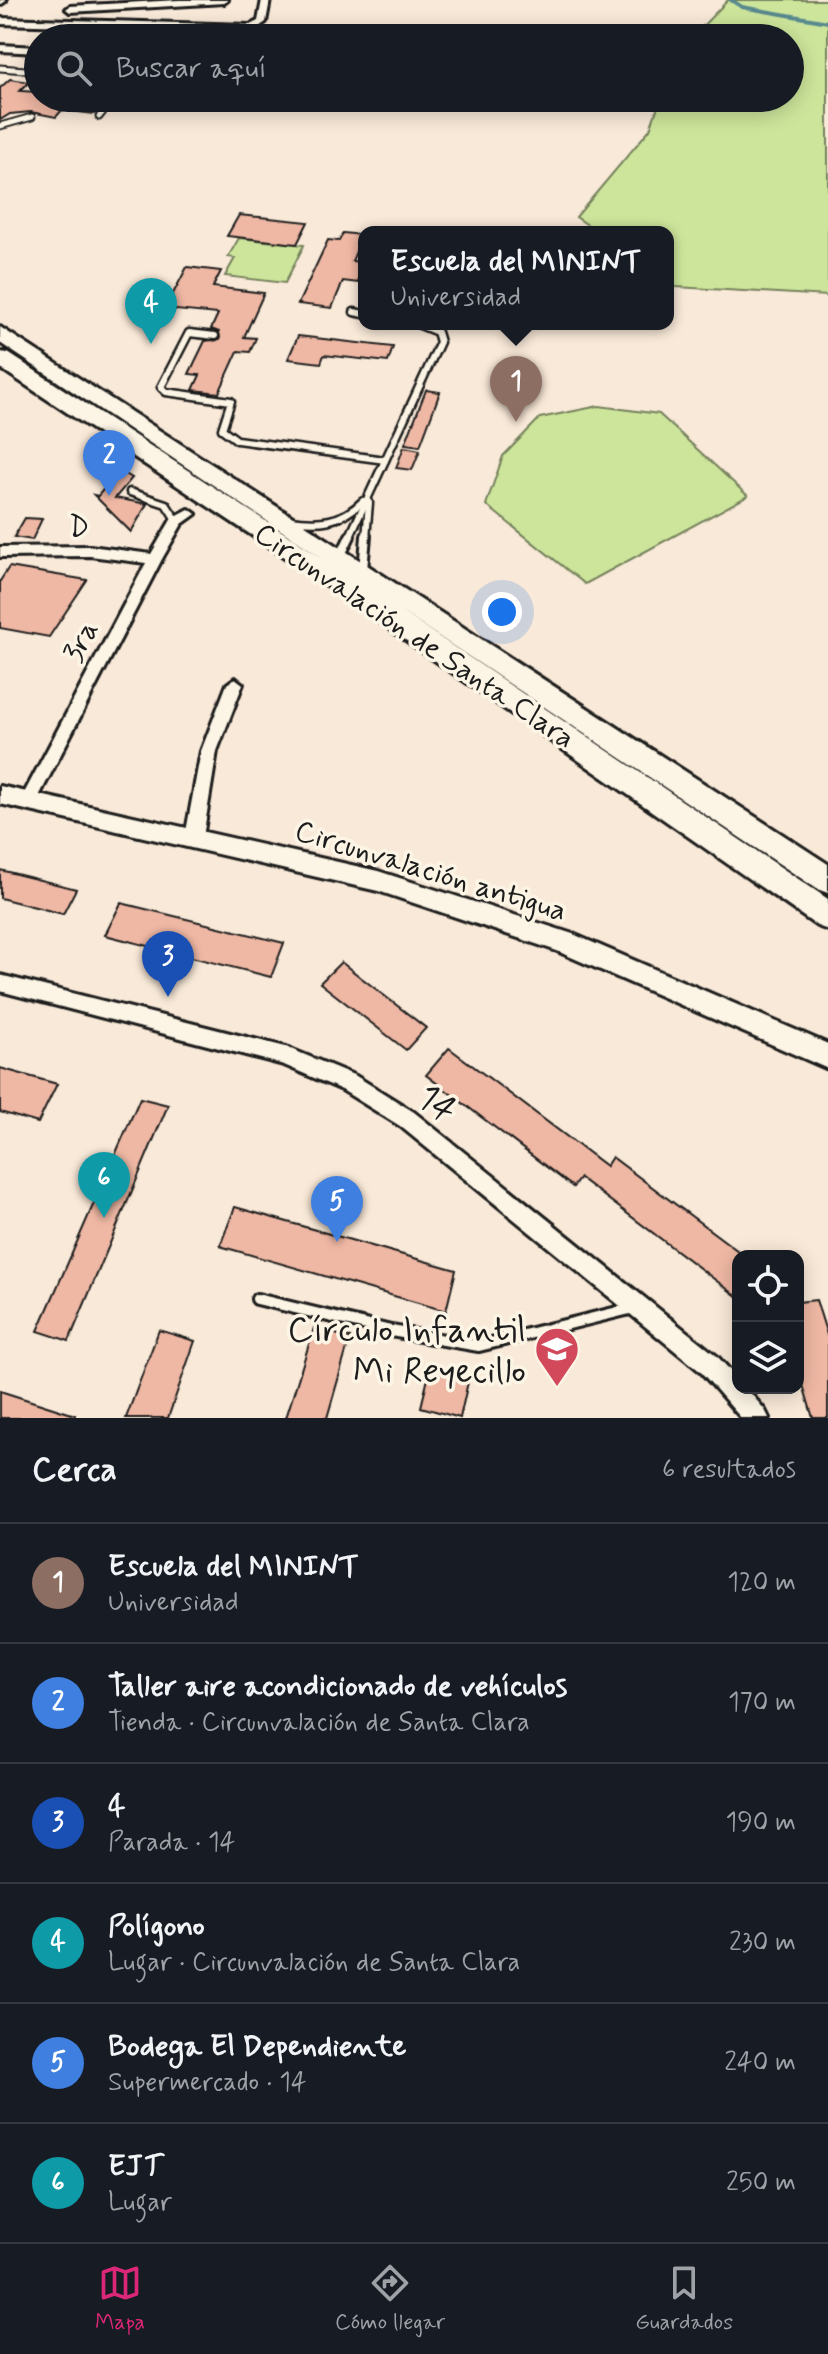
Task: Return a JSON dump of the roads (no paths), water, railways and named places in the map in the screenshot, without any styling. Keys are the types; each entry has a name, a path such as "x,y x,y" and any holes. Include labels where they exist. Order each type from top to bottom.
{"highway":[{"name":"Circunvalación de Santa Clara","path":"0,333 288,520 336,565 363,570 828,880"},
{"name":"Circunvalación de Santa Clara","path":"0,358 336,565 828,916"}],"street":[{"path":"67,24 70,4 224,0"},
{"path":"260,24 266,0"},
{"path":"0,21 50,24"},
{"path":"0,48 24,49"},
{"name":"3ra","path":"28,801 155,559 183,517"},
{"name":"D","path":"0,552 90,551 155,559"},
{"path":"194,837 209,751 235,684"},
{"name":"Circunvalación antigua","path":"0,795 378,881 564,942 828,1057"},
{"name":"14","path":"0,983 286,1056 349,1083 407,1119 709,1364 757,1418"}],"lane":[{"path":"0,68 24,70"},
{"path":"99,117 103,112"},
{"path":"0,126 32,117"},
{"path":"354,312 358,313"},
{"path":"336,565 440,342 437,332 432,330"},
{"path":"215,336 189,333 161,387 166,392 231,401 222,429 237,440 385,460"},
{"path":"130,492 166,504 183,517"},
{"path":"288,520 318,524 340,521 352,514 370,493"},
{"path":"363,570 370,493"},
{"path":"257,1299 391,1331 479,1346 639,1307"}],"waterway":[{"path":"731,0 742,7 828,22"}],"place":[{"name":"Polígono","path":"151,344"},
{"name":"Escuela del MININT","path":"516,422"},
{"name":"Taller aire acondicionado de vehículos","path":"109,496"},
{"name":"4","path":"168,997"},
{"name":"EJT","path":"104,1218"},
{"name":"Bodega El Dependiente","path":"337,1242"},
{"name":"Círculo Infantil Mi Reyecillo","path":"557,1388"}]}
